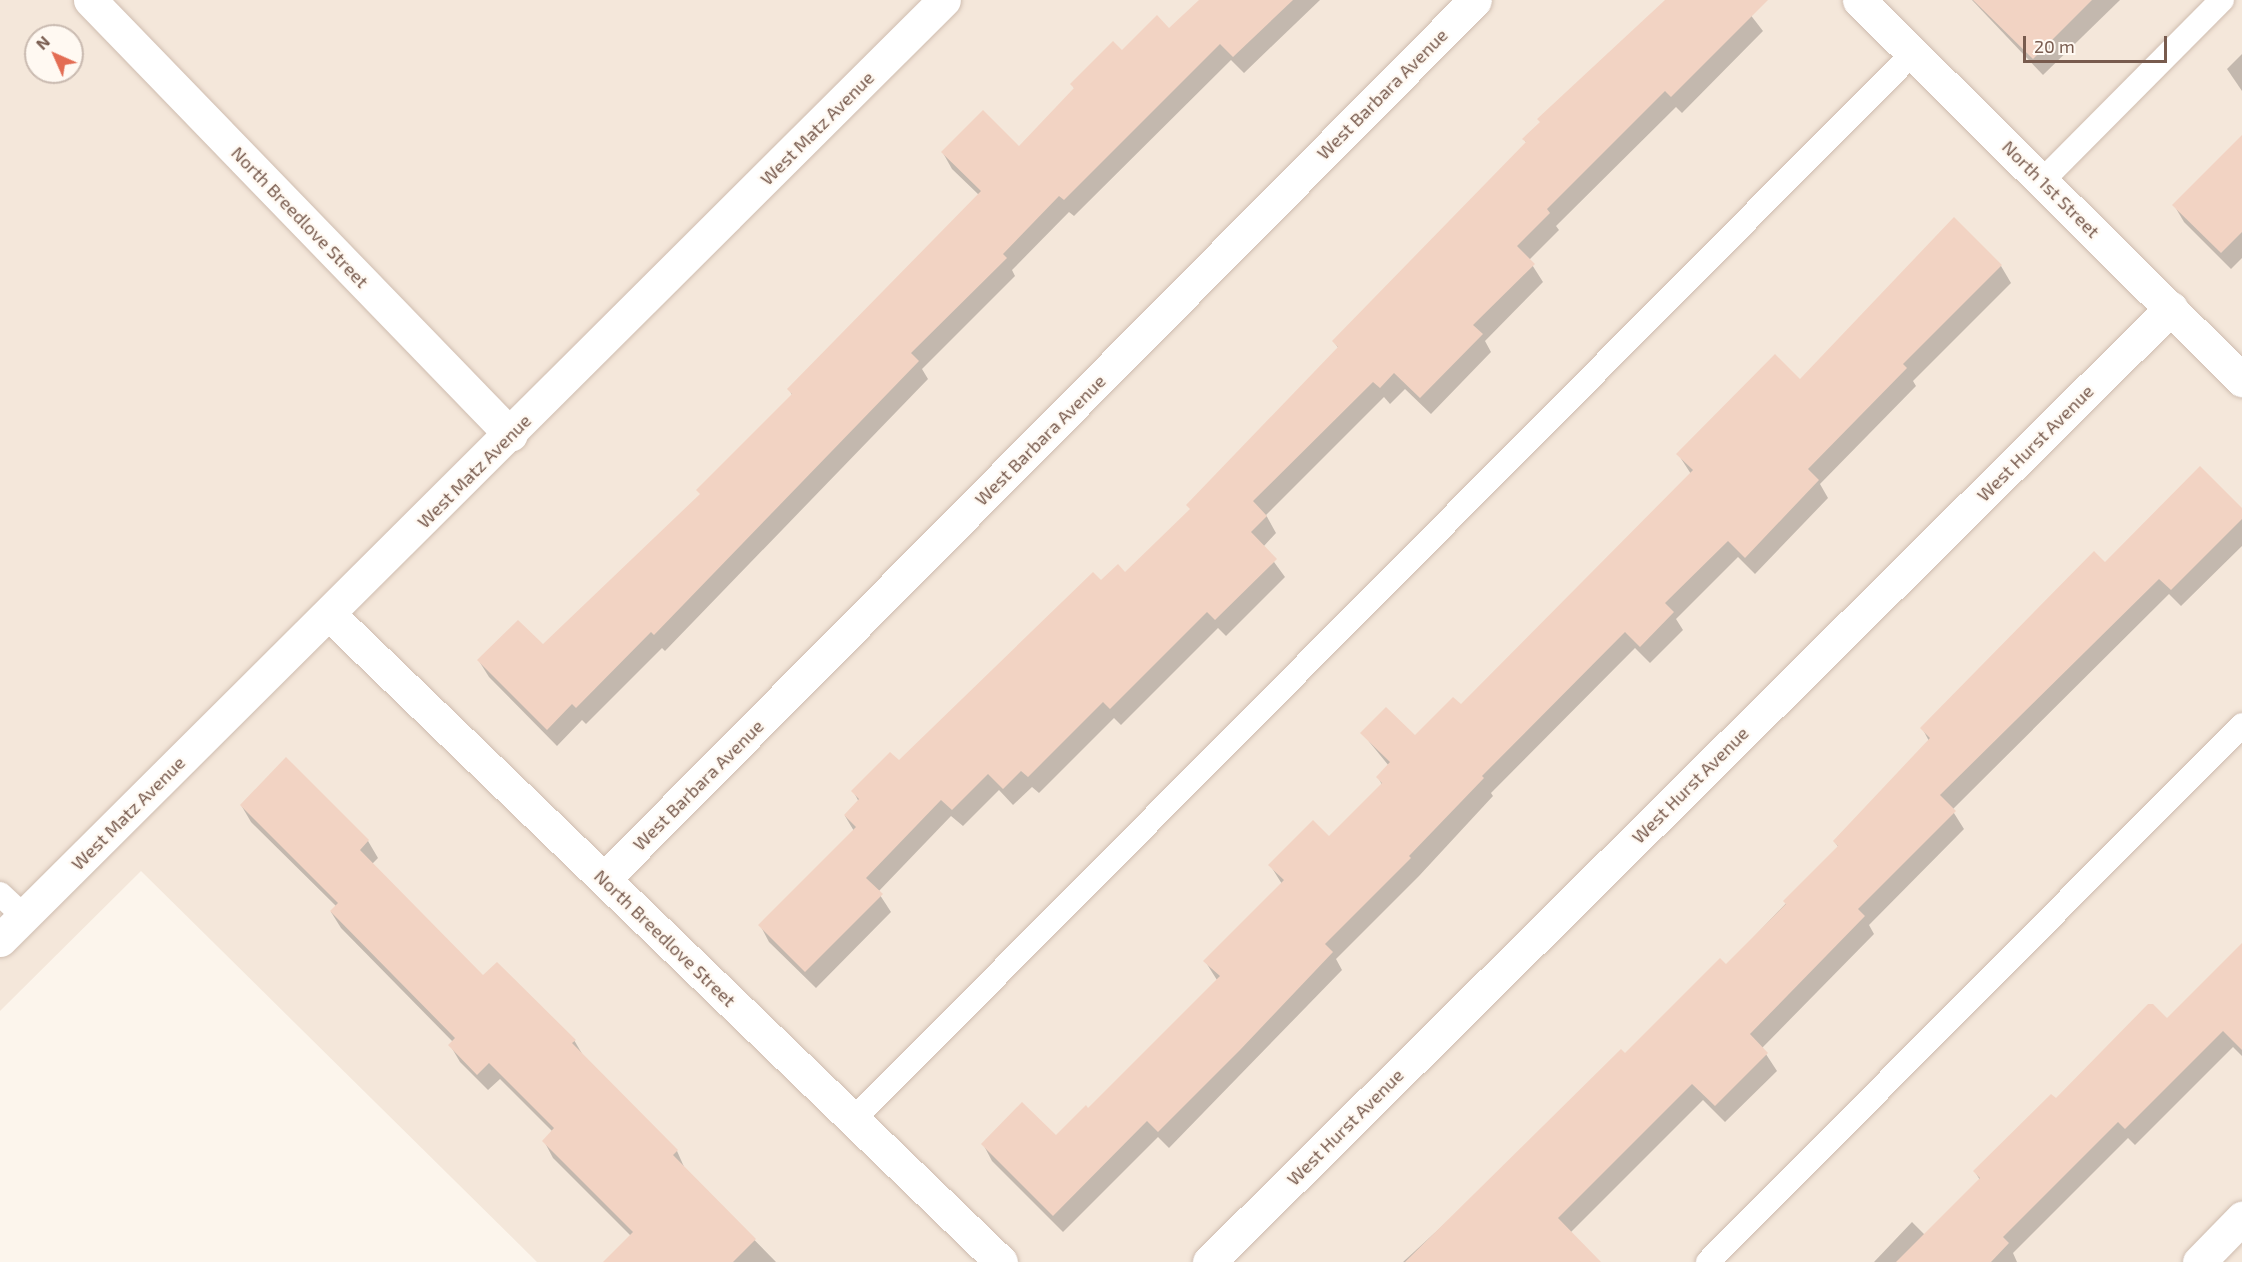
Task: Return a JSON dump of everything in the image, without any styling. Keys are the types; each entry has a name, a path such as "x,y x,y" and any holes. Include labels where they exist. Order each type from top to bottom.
{"street":[{"name":"North Breedlove Street","path":"90,0 511,435"},
{"name":"West Matz Avenue","path":"0,940 511,435 944,0"},
{"name":"West Barbara Avenue","path":"604,879 1475,0"},
{"name":"North 1st Street","path":"1859,0 2043,180 2242,380"},
{"name":"West Hurst Avenue","path":"1209,1262 2171,308"},
{"name":"North Breedlove Street","path":"330,615 1001,1262"},
{"path":"2199,1262 2242,1218"}],"lane":[{"path":"2043,180 2222,0"},
{"path":"853,1120 1912,54"},
{"path":"1708,1262 2242,725"},
{"path":"0,894 24,916"}],"shaded area":[{"path":"0,0 2242,0 2242,1262 537,1262 141,871 0,1011"}],"building":[{"path":"1199,0 1293,0 1233,57 1220,44 1064,200 1059,196 1003,254 1007,258 911,353 919,361 654,635 651,632 576,708 572,704 547,730 477,660 518,620 543,644 700,494 696,490 792,394 787,389 981,191 941,152 983,110 1019,146 1074,88 1070,84 1113,41 1122,50 1157,15 1169,28"},
{"path":"1665,0 1768,0 1671,97 1665,91 1547,209 1550,213 1517,246 1535,264 1473,325 1483,334 1420,398 1394,373 1380,388 1373,382 1253,501 1267,516 1251,532 1277,559 1215,620 1207,612 1110,709 1103,702 1028,777 1021,771 1003,789 988,774 952,810 941,800 866,878 883,894 805,972 758,925 856,827 844,815 859,799 851,791 890,752 899,760 1093,572 1101,580 1118,564 1125,572 1190,509 1186,505 1338,347 1332,341 1526,142 1522,139 1540,122 1537,119"},
{"path":"1973,0 2092,0 2033,59"},
{"path":"2242,135 2242,232 2221,253 2172,205"},
{"path":"1954,217 2002,265 1903,364 1907,368 1808,469 1819,480 1745,558 1728,541 1665,603 1674,612 1640,647 1625,632 1482,776 1484,778 1409,856 1411,858 1325,944 1333,952 1240,1050 1158,1132 1147,1121 1053,1216 981,1144 1022,1102 1056,1135 1086,1105 1088,1108 1220,976 1203,961 1284,880 1268,865 1313,820 1329,836 1382,783 1376,777 1390,762 1360,733 1386,707 1415,735 1453,697 1461,704 1693,470 1676,454 1775,354 1800,379"},
{"path":"2200,466 2242,508 2242,519 2171,590 2159,579 1940,795 1956,811 1858,909 1865,916 1750,1034 1768,1053 1715,1106 1692,1084 1558,1218 1601,1262 1405,1262 1621,1049 1625,1053 1720,958 1726,964 1786,904 1783,901 1838,846 1833,841 1930,738 1920,728 2094,551 2105,562"},
{"path":"286,757 369,840 360,850 483,975 497,962 576,1040 572,1043 678,1150 673,1155 756,1239 733,1262 603,1262 633,1232 542,1141 554,1128 489,1063 477,1075 448,1045 455,1038 330,911 338,903 240,805"},
{"path":"2242,943 2242,1050 2223,1031 2125,1129 2118,1122 2003,1237 2009,1243 1991,1262 1896,1262 1980,1178 1973,1171 2051,1094 2056,1098 2148,1004 2153,1004 2167,1018"}]}
